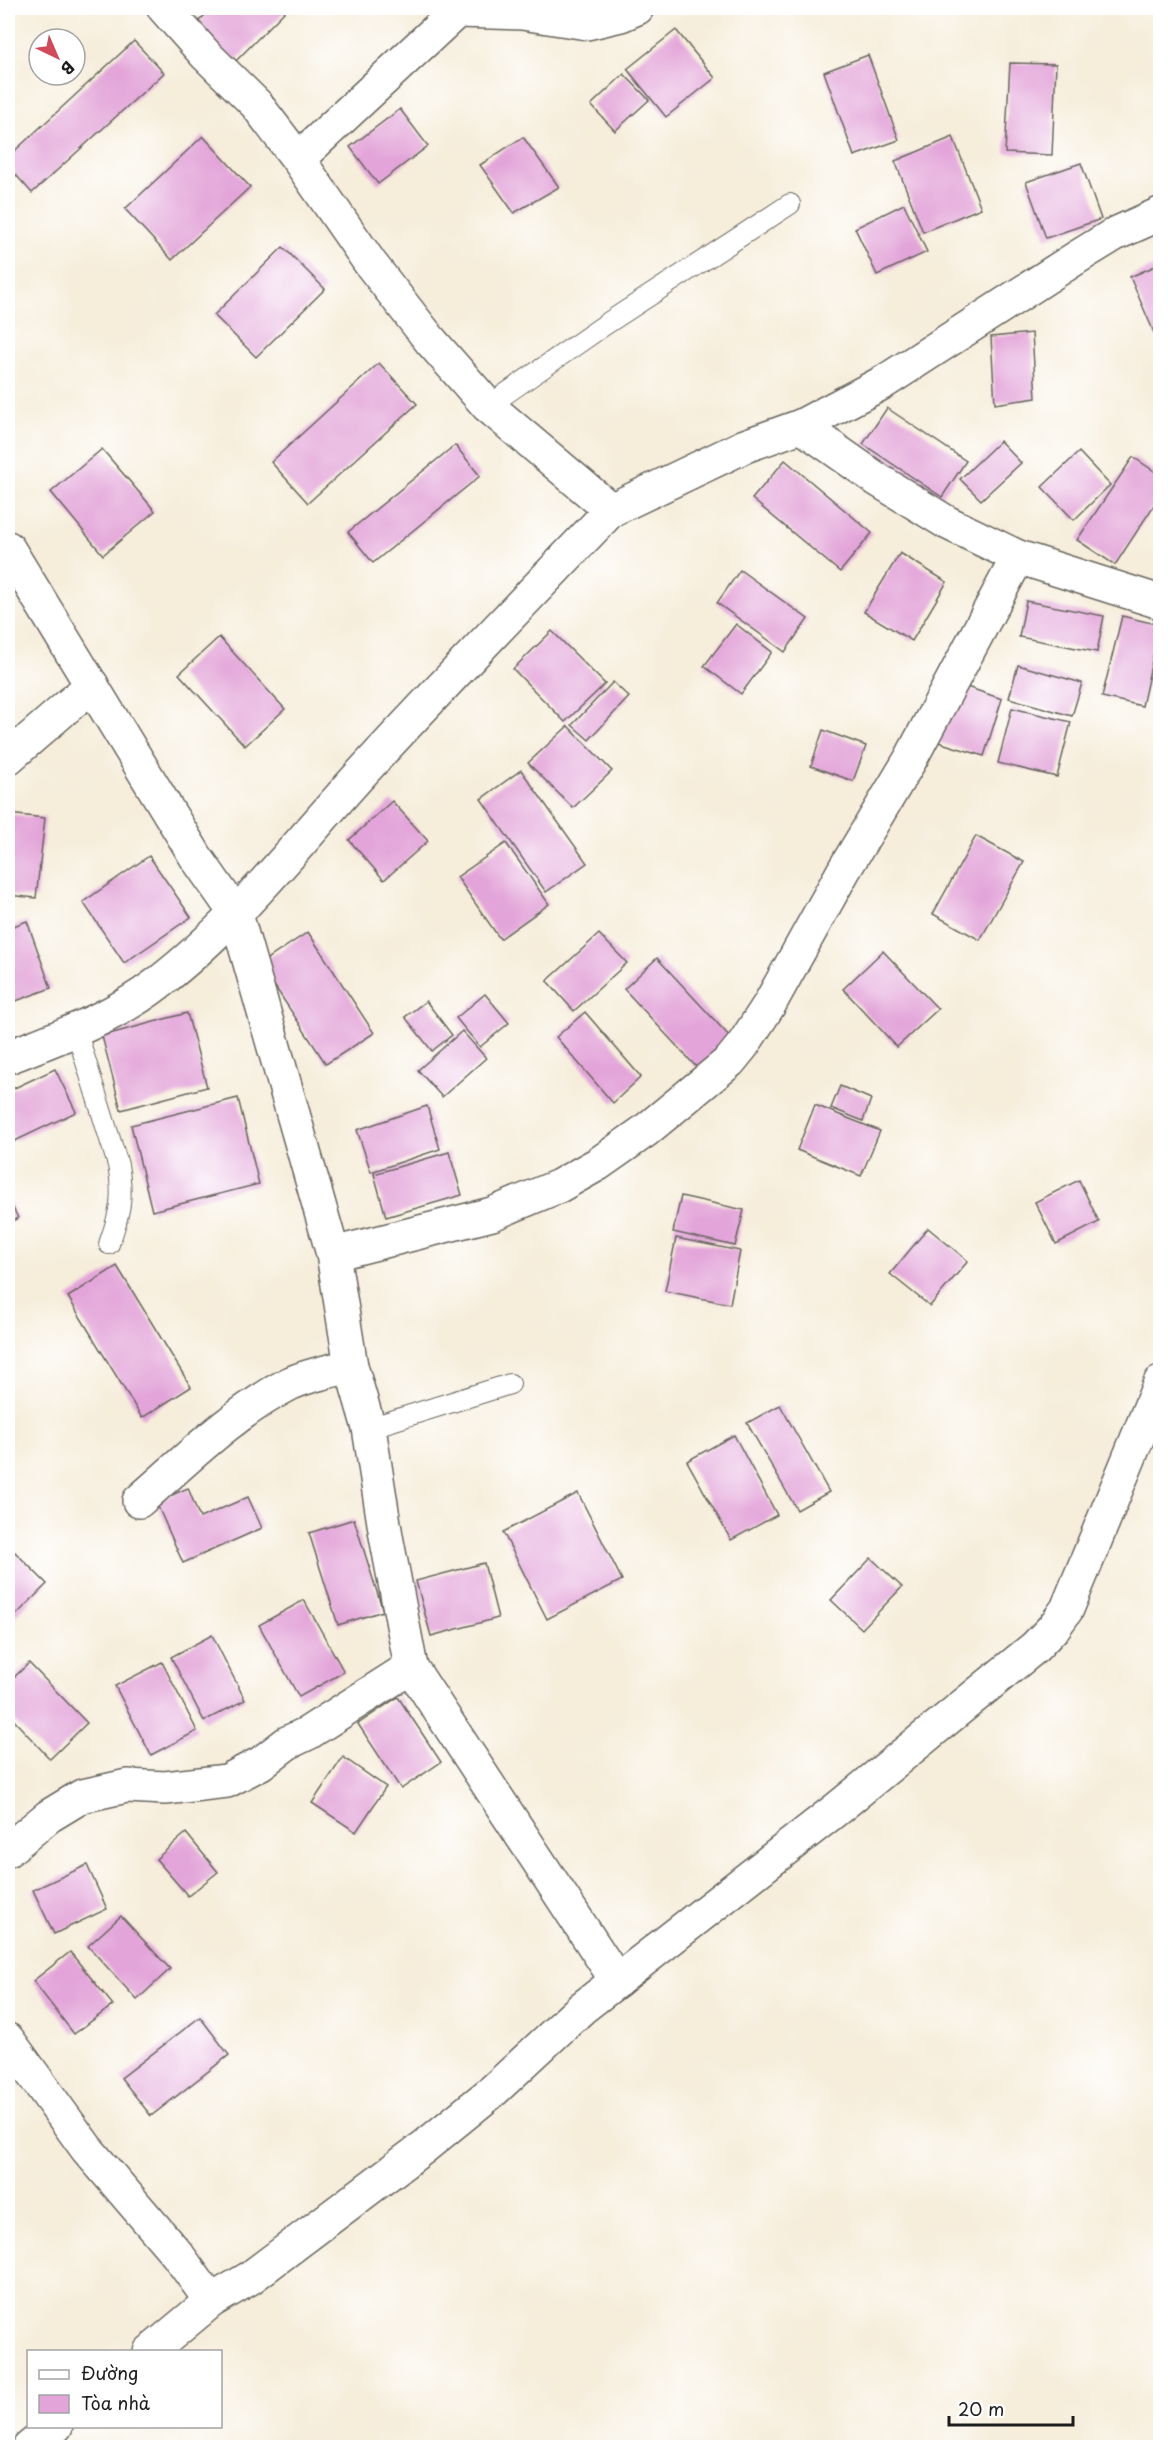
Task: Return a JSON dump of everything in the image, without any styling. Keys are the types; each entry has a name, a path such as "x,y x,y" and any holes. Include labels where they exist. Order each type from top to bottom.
{"street":[{"path":"164,8 206,55 256,104 298,159 370,263 430,340 489,406 611,510"},
{"path":"298,159 457,9 522,13 587,23 621,15 637,8"},
{"path":"8,1057 76,1030 124,1007 157,985 236,914 359,776 611,510 745,446 801,426 884,382 1115,234 1161,214"},
{"path":"801,426 878,480 946,522 1018,557 1161,602"},
{"path":"8,548 196,857 236,914 333,1254 351,1366 369,1428 386,1536 411,1667 617,1981"},
{"path":"333,1254 492,1214 559,1186 598,1164 645,1131 730,1061 769,1005 844,870 910,760 1018,557"},
{"path":"8,758 92,685"},
{"path":"139,1501 225,1426 268,1396 291,1383 316,1374 351,1366"},
{"path":"152,2350 211,2301 249,2278 424,2147 494,2090 582,2008 838,1808 1035,1647 1067,1609 1161,1383"},
{"path":"8,1850 49,1816 82,1796 127,1786 175,1787 227,1781 261,1763 287,1743 308,1734 411,1667"},
{"path":"8,2040 80,2140 177,2254 211,2301"},
{"path":"29,2448 55,2428"}],"lane":[{"path":"489,406 606,324 790,204"},
{"path":"76,1030 118,1165 122,1187 120,1211 109,1244"},
{"path":"369,1428 510,1384"}],"building":[{"path":"212,8 288,8 232,65 193,27"},
{"path":"676,30 715,78 666,117 627,69"},
{"path":"134,41 164,73 32,193 8,166 8,157 84,87 87,87 87,84"},
{"path":"868,55 899,140 854,156 824,72"},
{"path":"1010,63 1056,64 1052,155 1005,153"},
{"path":"624,74 649,100 615,131 591,105"},
{"path":"400,109 428,146 378,184 350,147"},
{"path":"203,136 250,187 172,260 125,209"},
{"path":"523,137 559,187 514,213 480,165"},
{"path":"953,137 981,208 923,232 895,161"},
{"path":"1081,163 1101,219 1046,238 1026,182"},
{"path":"904,204 927,252 877,275 855,228"},
{"path":"283,247 325,289 256,357 214,315"},
{"path":"1160,264 1160,335 1156,337 1130,277"},
{"path":"1032,333 1036,398 995,404 991,337"},
{"path":"379,363 417,404 308,503 271,462"},
{"path":"887,408 966,461 942,497 863,444"},
{"path":"1000,441 1021,463 981,500 960,479"},
{"path":"455,445 480,476 373,563 348,532"},
{"path":"102,449 155,511 103,555 51,492"},
{"path":"1079,452 1110,485 1074,520 1042,487"},
{"path":"1133,457 1160,475 1160,496 1115,565 1077,540"},
{"path":"785,460 872,533 840,572 752,499"},
{"path":"900,553 947,582 912,641 864,612"},
{"path":"740,570 808,619 785,652 717,603"},
{"path":"1026,601 1104,616 1097,652 1019,637"},
{"path":"1122,616 1160,625 1142,706 1102,697"},
{"path":"736,624 772,652 741,694 704,666"},
{"path":"552,631 605,684 565,722 513,669"},
{"path":"219,637 285,709 245,746 179,674"},
{"path":"1018,665 1082,683 1072,716 1009,698"},
{"path":"613,682 629,697 589,740 572,725"},
{"path":"958,684 1002,699 984,756 938,742"},
{"path":"1012,708 1071,722 1057,777 998,763"},
{"path":"568,726 612,771 573,808 528,763"},
{"path":"823,730 866,746 853,781 811,766"},
{"path":"521,770 587,863 546,892 481,799"},
{"path":"392,801 428,841 384,880 349,840"},
{"path":"8,814 45,818 36,898 8,895"},
{"path":"976,836 1024,862 980,940 933,914"},
{"path":"506,843 549,904 500,939 457,877"},
{"path":"149,856 191,917 124,963 83,902"},
{"path":"27,921 51,988 8,1004 8,928"},
{"path":"308,932 374,1033 326,1064 260,964"},
{"path":"599,934 627,963 574,1011 547,981"},
{"path":"883,951 938,1009 897,1047 843,989"},
{"path":"657,958 732,1039 699,1070 624,989"},
{"path":"485,994 509,1023 480,1047 456,1018"},
{"path":"426,1001 452,1035 432,1051 405,1017"},
{"path":"585,1012 641,1077 613,1103 556,1037"},
{"path":"187,1013 207,1087 121,1110 102,1036"},
{"path":"462,1031 486,1058 442,1097 418,1070"},
{"path":"55,1069 76,1112 15,1141 8,1126 8,1091"},
{"path":"840,1086 871,1099 863,1121 831,1108"},
{"path":"238,1098 259,1184 152,1211 131,1125"},
{"path":"815,1105 880,1131 861,1176 797,1150"},
{"path":"427,1106 440,1149 371,1172 357,1130"},
{"path":"449,1152 462,1195 386,1217 374,1174"},
{"path":"1079,1180 1099,1222 1056,1244 1035,1202"},
{"path":"681,1196 744,1210 735,1246 673,1232"},
{"path":"8,1198 18,1218 8,1224"},
{"path":"928,1228 968,1261 930,1306 890,1274"},
{"path":"676,1238 740,1251 730,1304 665,1291"},
{"path":"117,1266 191,1387 142,1418 68,1297"},
{"path":"780,1405 829,1492 797,1510 747,1423"},
{"path":"734,1435 777,1515 731,1540 687,1461"},
{"path":"188,1488 200,1518 248,1497 262,1528 183,1563 156,1502"},
{"path":"578,1493 622,1580 547,1619 503,1532"},
{"path":"354,1519 383,1611 338,1625 309,1533"},
{"path":"15,1552 47,1584 12,1619 8,1614 8,1559"},
{"path":"871,1558 902,1587 862,1629 831,1600"},
{"path":"484,1563 498,1618 431,1636 416,1581"},
{"path":"304,1600 344,1672 299,1697 259,1625"},
{"path":"212,1635 245,1700 204,1721 171,1657"},
{"path":"162,1662 197,1731 151,1755 115,1686"},
{"path":"29,1663 87,1723 50,1759 8,1714 8,1683"},
{"path":"398,1697 441,1762 401,1789 358,1724"},
{"path":"343,1757 386,1787 356,1832 312,1803"},
{"path":"186,1833 218,1872 188,1896 156,1859"},
{"path":"87,1865 107,1909 54,1934 33,1890"},
{"path":"121,1916 170,1969 137,2000 88,1946"},
{"path":"70,1952 113,2005 74,2034 33,1981"},
{"path":"200,2017 229,2055 151,2116 121,2078"}]}
